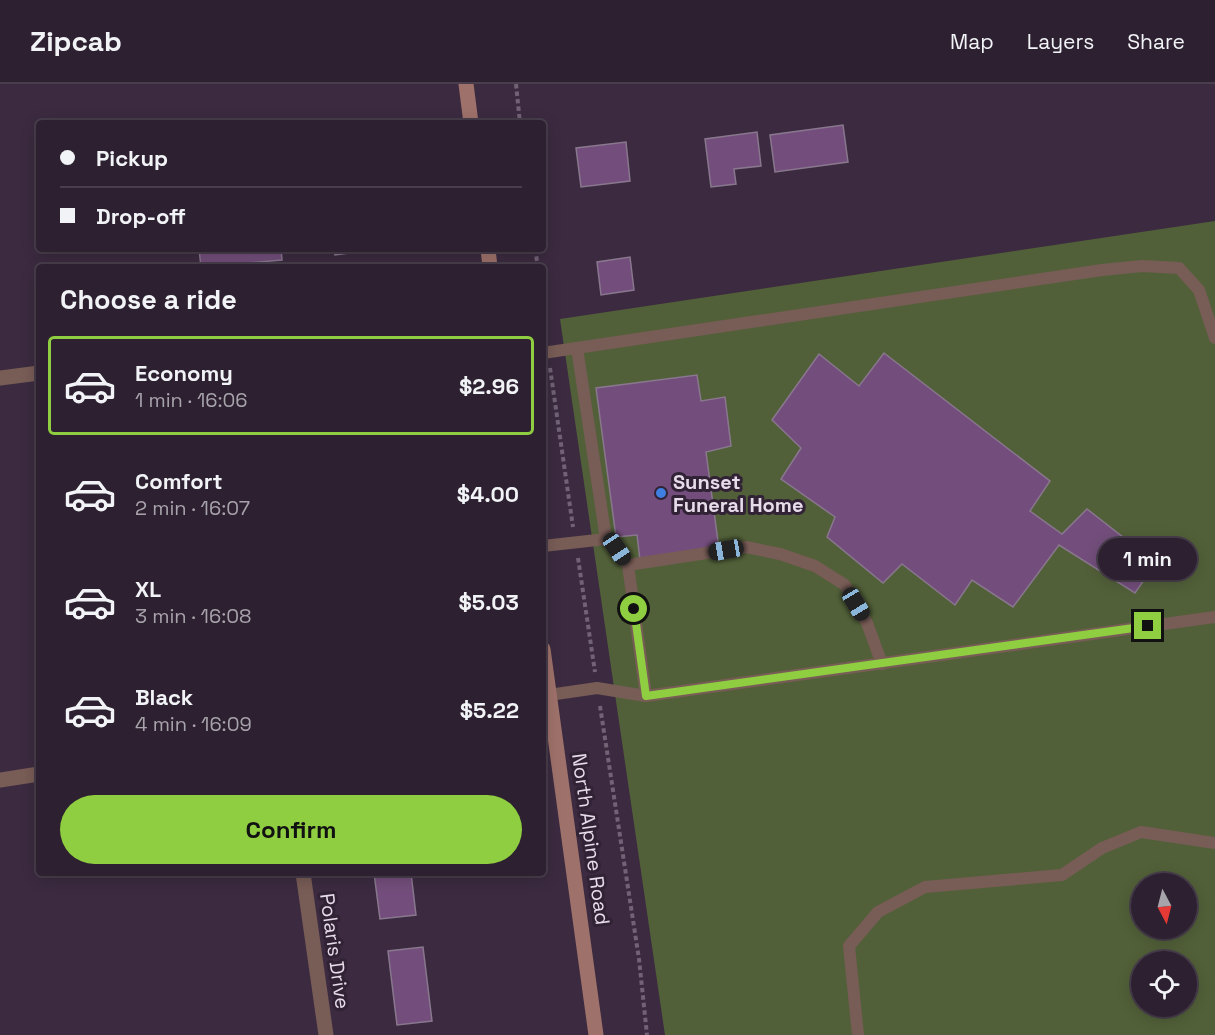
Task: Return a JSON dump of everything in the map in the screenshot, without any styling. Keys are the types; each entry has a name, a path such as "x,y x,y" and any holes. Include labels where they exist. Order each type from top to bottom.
{"main road":[{"path":"466,84 471,120"},
{"name":"North Alpine Road","path":"546,672 597,1035"}],"street":[{"path":"0,378 36,373"},
{"path":"0,780 36,774"},
{"name":"Polaris Drive","path":"303,876 326,1035"}],"lane":[{"path":"546,353 1090,271 1142,266 1179,268 1199,290 1215,338"},
{"path":"578,348 606,539 628,565 646,696"},
{"path":"546,546 606,539"},
{"path":"628,565 747,547 780,554 815,566 845,585 867,623 882,664"},
{"path":"549,695 597,688 646,696 1215,617"},
{"path":"858,1035 849,946 878,912 925,887 1062,875 1102,848 1141,832 1215,843"}],"path":[{"path":"516,84 520,120"}],"green space":[{"path":"1215,221 1215,1035 665,1035 560,319"}],"building":[{"path":"843,125 848,162 775,172 770,135"},
{"path":"757,132 761,166 734,169 736,184 711,187 705,139"},
{"path":"626,142 630,181 581,187 576,148"},
{"path":"199,252 281,252 282,260 201,264"},
{"path":"334,252 356,252 335,255"},
{"path":"630,257 634,290 601,295 597,262"},
{"path":"884,353 1050,481 1030,511 1062,534 1087,509 1156,563 1135,593 1059,545 1013,607 972,580 955,605 902,564 883,583 827,537 835,517 781,479 801,448 772,420 819,354 859,386"},
{"name":"Sunset Funeral Home","path":"697,375 701,401 725,397 731,446 706,452 719,549 640,560 637,535 616,537 596,388"},
{"path":"374,876 411,876 416,915 380,919"},
{"path":"423,947 432,1021 397,1025 388,951"}],"place":[{"name":"Sunset Funeral Home","path":"661,493"}],"route":[{"path":"634,609 646,696 1148,626"}]}
